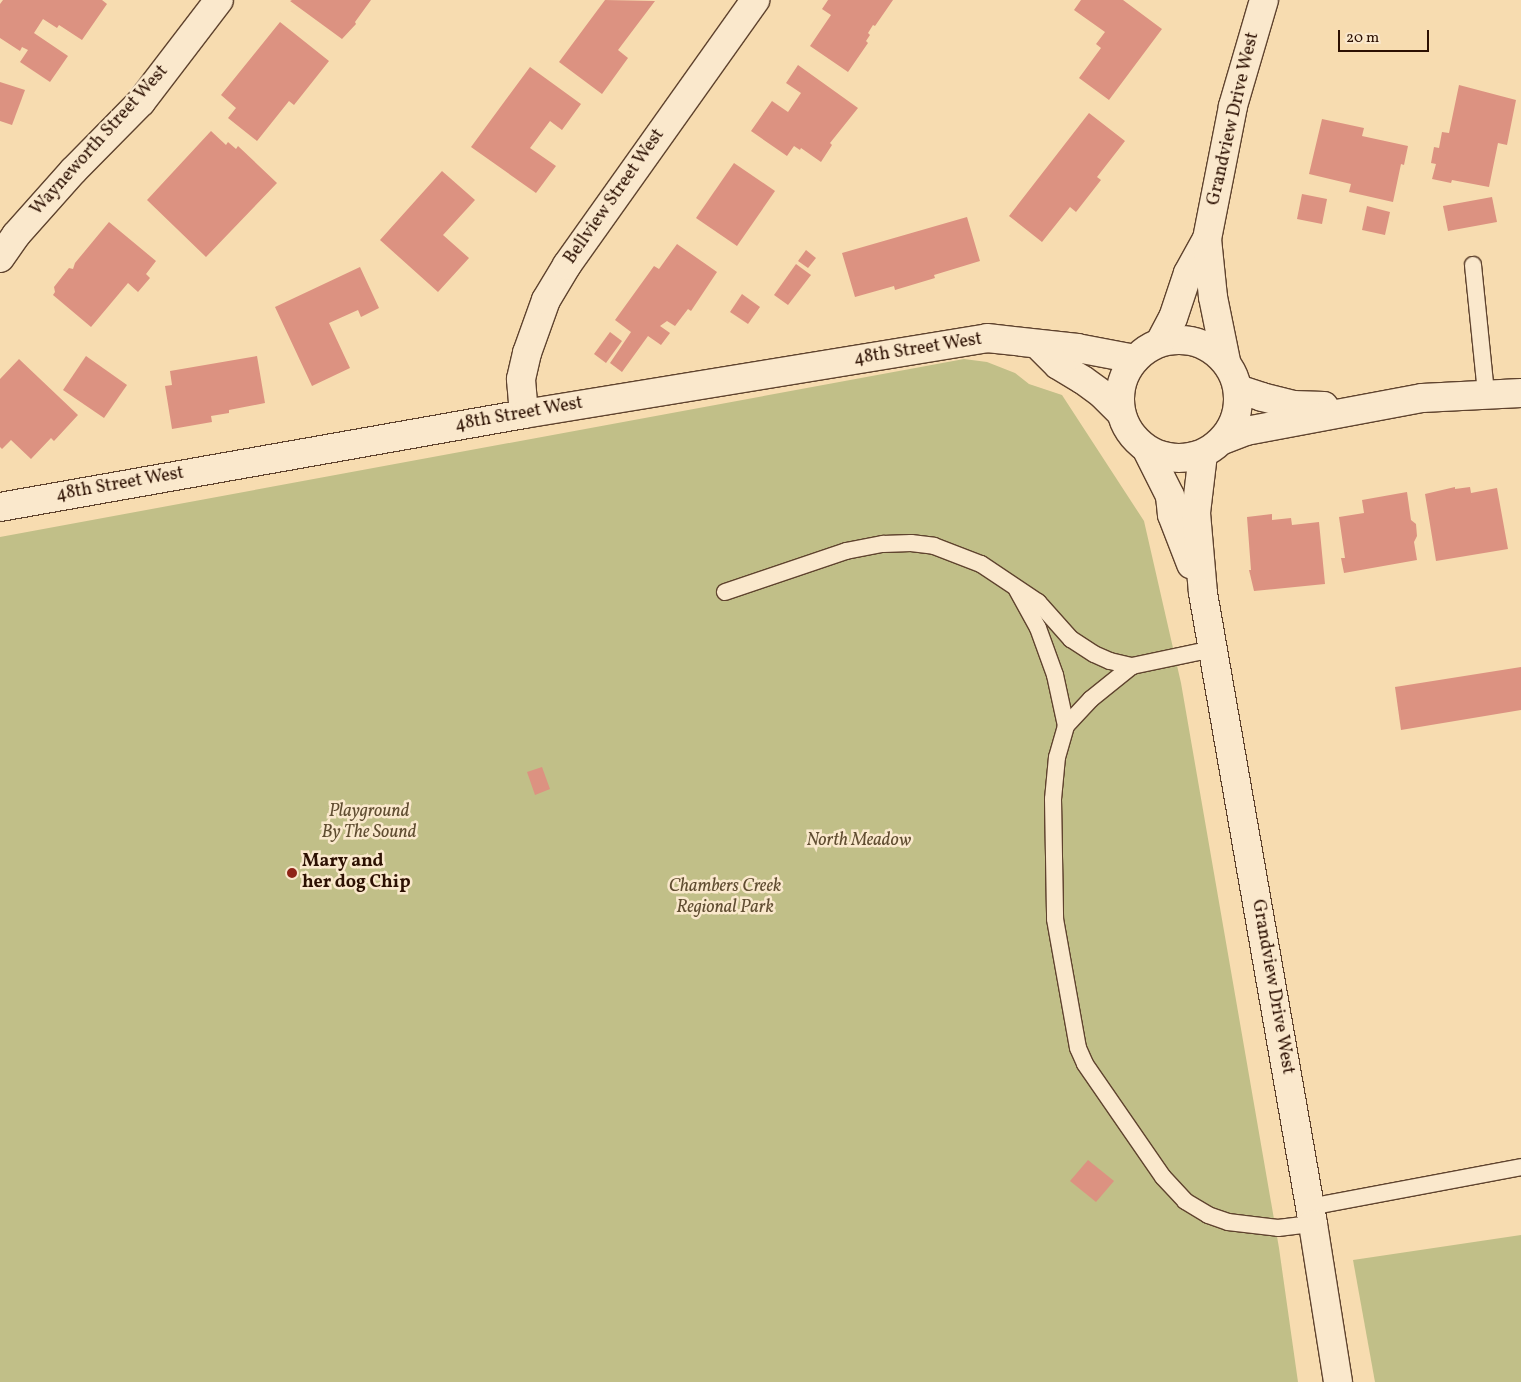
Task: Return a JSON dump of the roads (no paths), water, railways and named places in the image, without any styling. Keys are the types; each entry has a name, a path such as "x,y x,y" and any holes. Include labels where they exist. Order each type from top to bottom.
{"street":[{"name":"Wayneworth Street West","path":"0,258 16,235 61,185 141,102 219,0"},
{"name":"Bellview Street West","path":"524,414 521,379 527,353 546,300 567,265 755,0"},
{"name":"Grandview Drive West","path":"1226,361 1213,297 1207,239 1233,106 1264,0"},
{"name":"Grandview Drive West","path":"1160,342 1173,318 1188,274 1207,239"},
{"name":"48th Street West","path":"0,507 524,414 987,338 1038,346 1077,348 1135,359"},
{"path":"1213,447 1235,420 1238,407 1238,389 1226,361 1214,350 1197,342 1182,339 1160,342 1145,350 1126,370 1120,388 1121,413 1126,428 1147,450 1167,458 1186,459 1213,447 1246,432 1370,407 1422,398 1486,393 1521,393"},
{"path":"1038,346 1058,365 1102,394 1121,413"},
{"path":"1238,389 1262,398 1293,405 1370,407"},
{"name":"Grandview Drive West","path":"1213,447 1196,513 1203,593 1312,1215 1338,1382"},
{"name":"Grandview Drive West","path":"1147,450 1170,496 1172,515 1203,593"}],"lane":[{"path":"1473,265 1486,393"},
{"path":"725,592 846,551 883,544 911,543 934,546 981,564 1038,602 1071,639 1094,654 1110,661 1132,666 1213,649"},
{"path":"1016,588 1038,628 1055,675 1066,726"},
{"path":"1132,666 1091,699 1066,726 1057,757 1053,799 1055,919 1074,1034 1085,1064 1163,1177 1185,1201 1208,1216 1228,1222 1278,1228 1312,1215 1521,1167"}],"place":[{"name":"Mary and her dog Chip","path":"292,873"}],"park label":[{"name":"Playground By The Sound","path":"369,823"},
{"name":"North Meadow","path":"859,841"},
{"name":"Chambers Creek Regional Park","path":"725,898"}]}
